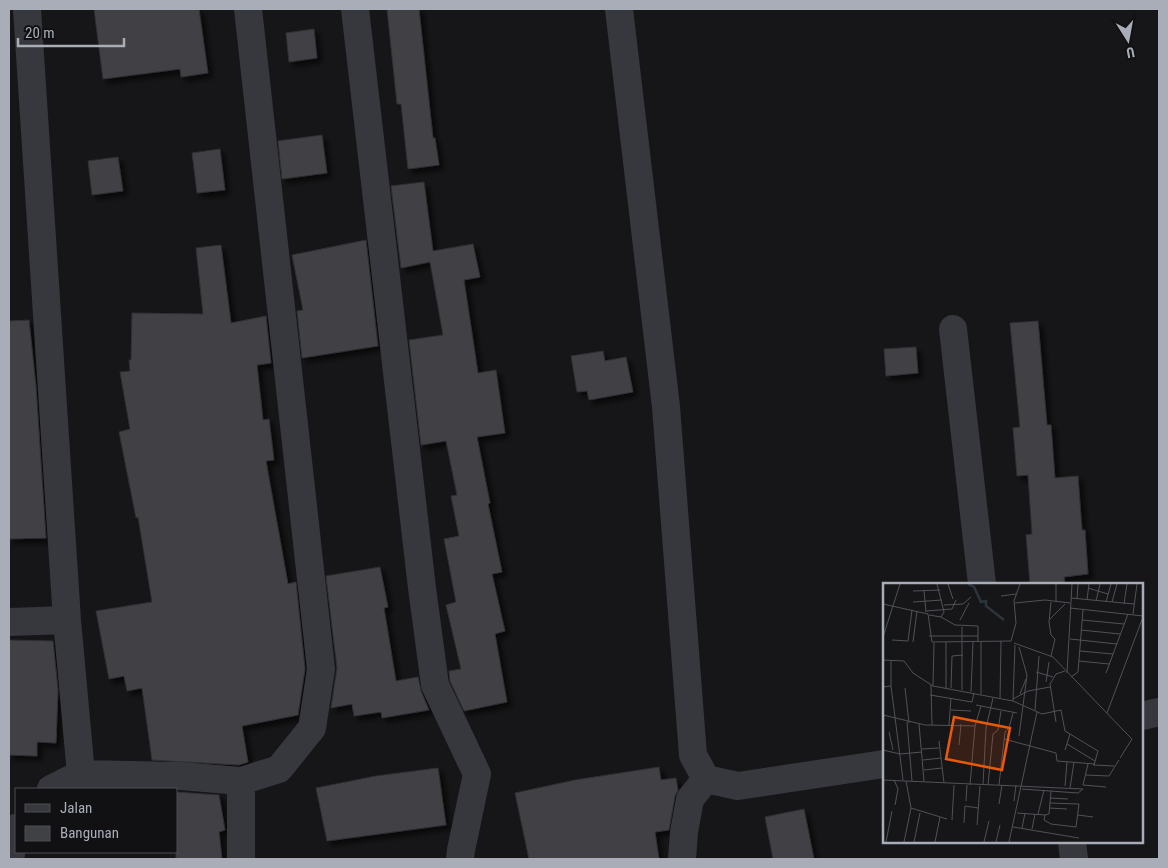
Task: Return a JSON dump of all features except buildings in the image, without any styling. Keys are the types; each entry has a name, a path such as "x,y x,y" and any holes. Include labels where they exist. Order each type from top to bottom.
{"street":[{"path":"27,9 67,620 82,774"},
{"path":"53,788 82,774 181,776 241,781 279,769 312,728 321,669 248,9"},
{"path":"355,9 422,588 435,685 477,774 460,859"},
{"path":"619,9 666,407 692,755 706,779 738,786 883,764"},
{"path":"953,329 982,583"},
{"path":"9,622 67,620"},
{"path":"1143,716 1159,712"},
{"path":"682,859 684,832 690,799 706,779"},
{"path":"241,781 241,859"},
{"path":"10,859 15,833"},
{"path":"1072,843 1074,859"}]}
